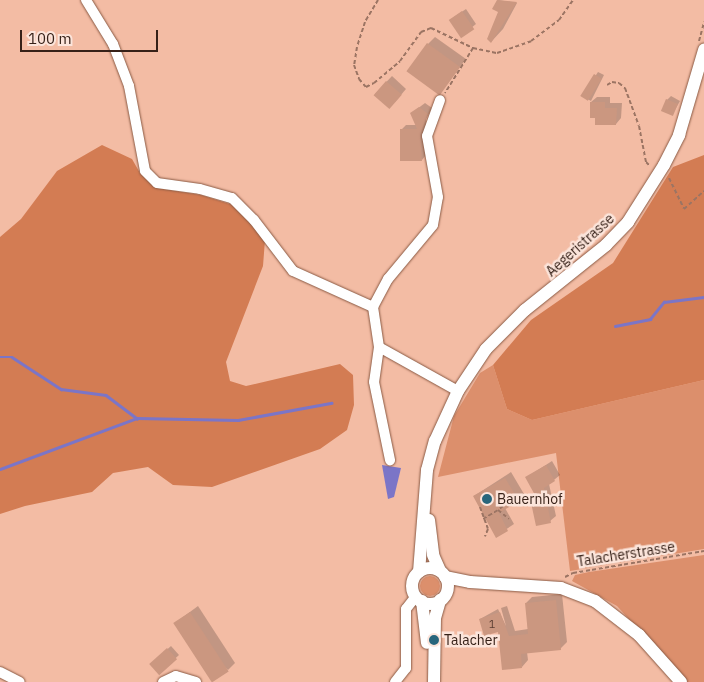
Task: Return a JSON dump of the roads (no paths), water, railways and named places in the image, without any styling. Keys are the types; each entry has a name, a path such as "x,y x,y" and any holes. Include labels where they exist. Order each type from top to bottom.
{"main road":[{"name":"Aegeristrasse","path":"428,682 426,619 413,581 419,572 425,481 448,410 458,391 492,343 525,310 606,245 628,222 660,172 679,134 704,50"},
{"name":"Aegeristrasse","path":"434,682 435,618 443,598 443,574 432,548 429,506 435,461 448,410"},
{"path":"419,572 428,568 443,574 495,583 564,589 595,601 613,613 638,635 681,682"},
{"path":"419,599 431,603 495,583"}],"street":[{"path":"86,0 113,44 129,86 145,170 157,183 200,189 232,198 254,220 293,271 373,307"},
{"path":"390,460 374,382 379,346 373,307 388,279 433,225 438,197 426,136 440,100"},
{"path":"379,346 458,391"},
{"path":"396,682 406,668 406,609 419,599"},
{"path":"0,672 20,682"},
{"path":"163,682 176,676 196,682"}],"waterway":[{"path":"615,326 650,319 664,302 704,297"},
{"path":"0,357 12,357 61,389 106,395 137,418"},
{"path":"0,469 137,418 238,420 331,403"}],"place":[{"name":"Bauernhof","path":"487,499"},
{"name":"Talacher","path":"434,640"}]}
